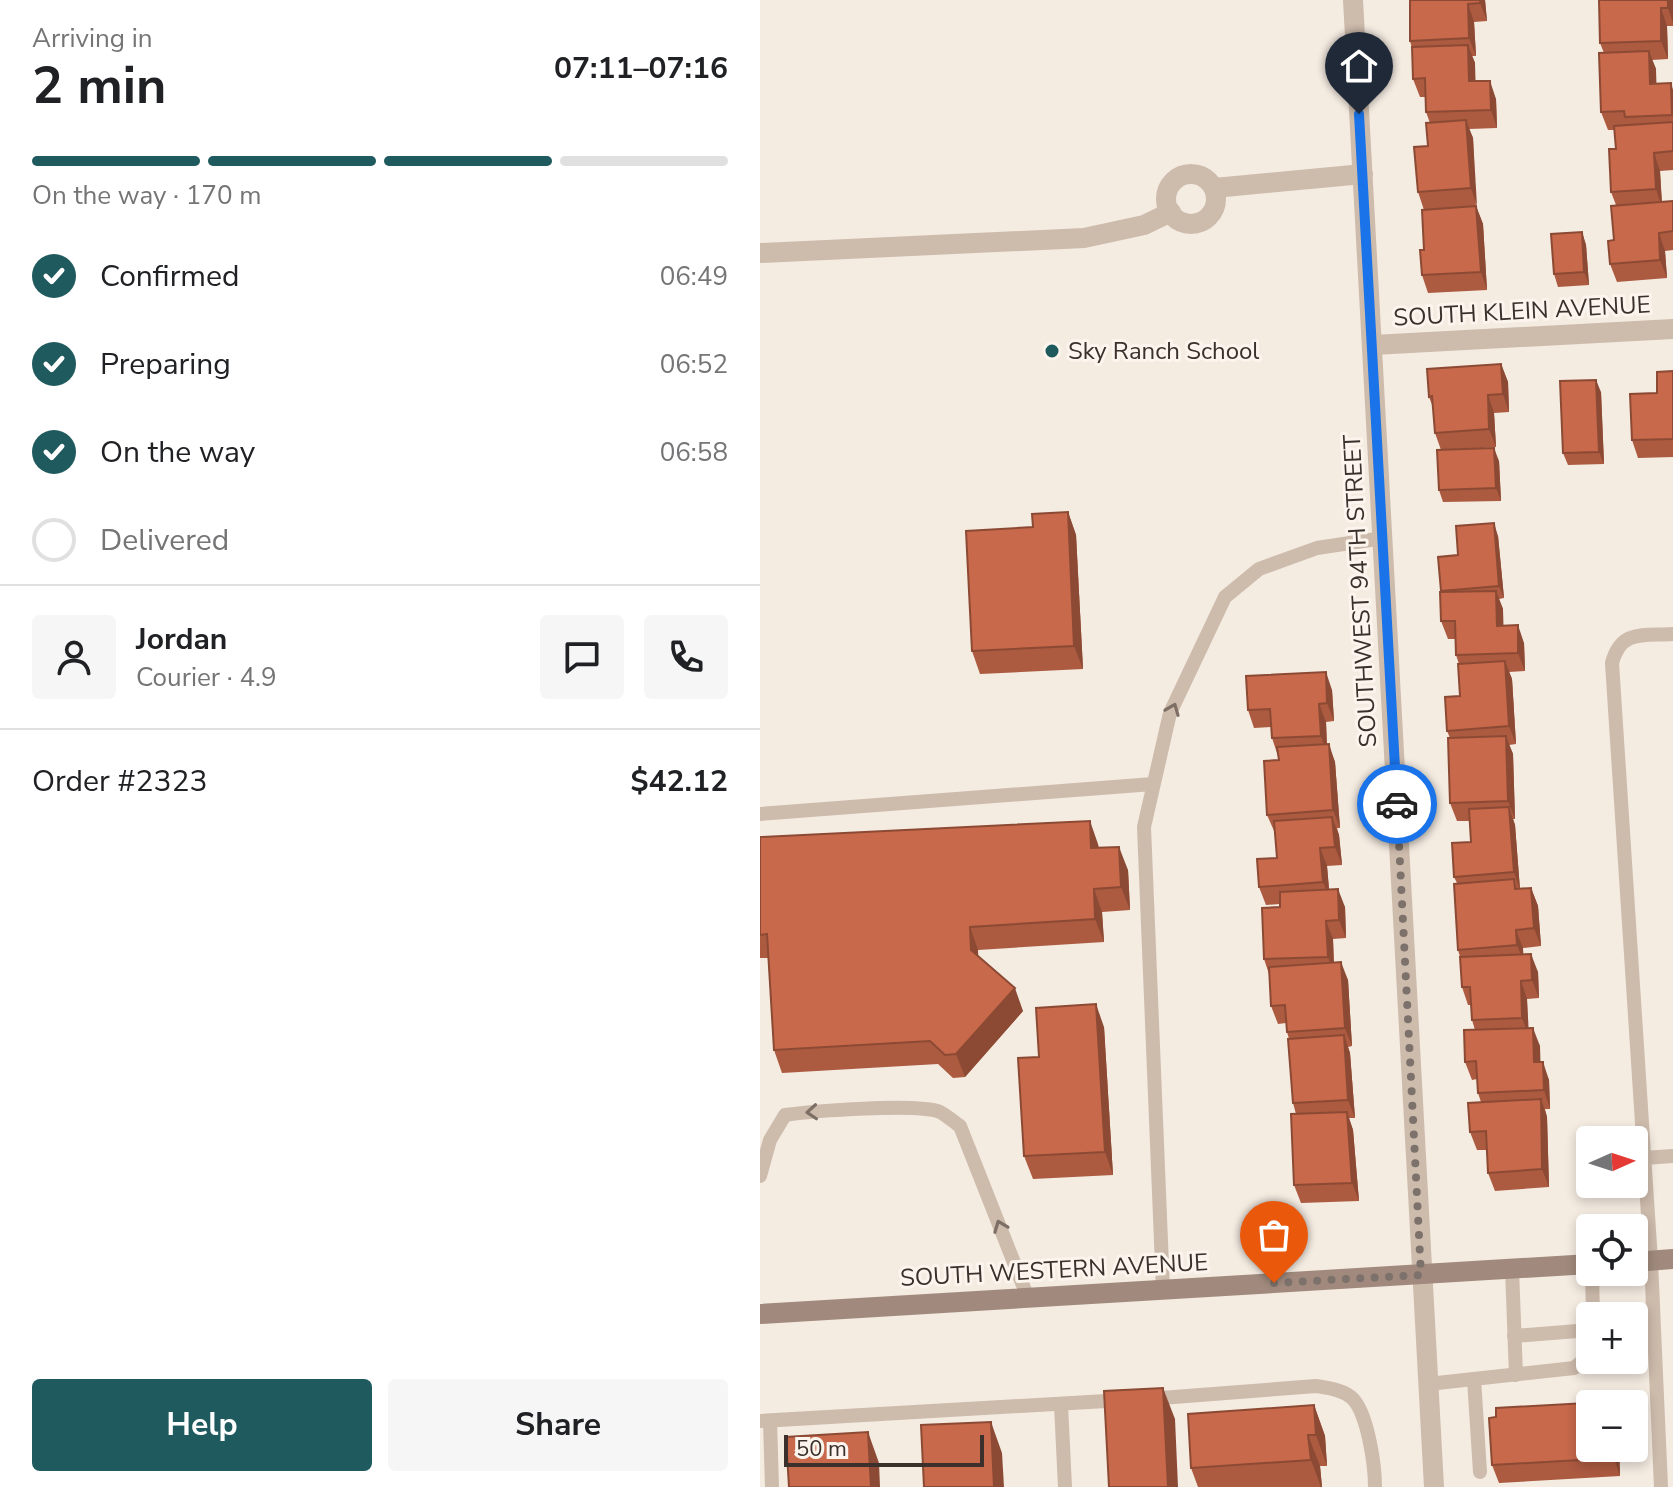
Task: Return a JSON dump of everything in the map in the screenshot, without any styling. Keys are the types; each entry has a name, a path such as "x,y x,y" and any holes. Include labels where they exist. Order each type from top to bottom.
{"main road":[{"path":"1648,1261 1673,1259"},
{"name":"SOUTH WESTERN AVENUE","path":"760,1314 1576,1265"}],"street":[{"name":"SOUTHWEST 94TH STREET","path":"1353,0 1434,1487"},
{"path":"1195,174 1209,181 1214,188 1216,204 1207,218 1200,222 1183,222 1171,212 1166,196 1179,177 1195,174"},
{"path":"1214,188 1363,174"},
{"path":"760,253 1084,238 1144,225 1171,212"},
{"name":"SOUTH KLEIN AVENUE","path":"1373,345 1673,329"}],"lane":[{"path":"1163,1290 1144,827 1170,713 1225,597 1259,569 1317,548 1383,538"},
{"path":"1642,1126 1612,663 1622,640 1633,636 1673,634"},
{"path":"760,814 1153,784"},
{"path":"760,1176 770,1140 785,1115 901,1109 939,1111 960,1126 1028,1298"},
{"path":"1648,1158 1673,1156"},
{"path":"1512,1269 1516,1375"},
{"path":"1646,1286 1666,1428 1661,1487"},
{"path":"1514,1336 1576,1331"},
{"path":"1428,1384 1576,1366"},
{"path":"1474,1379 1480,1472"},
{"path":"772,1487 765,1421 1061,1405 1316,1386 1338,1390 1353,1399 1364,1421 1375,1487"},
{"path":"1061,1405 1065,1487"}],"building":[{"path":"1410,0 1480,0 1480,3 1468,4 1469,38 1410,41"},
{"path":"1599,0 1668,0 1668,8 1661,8 1661,41 1600,43"},
{"path":"1468,45 1469,81 1490,81 1491,110 1426,112 1425,78 1413,79 1412,47"},
{"path":"1649,51 1650,84 1671,83 1672,115 1625,117 1624,111 1601,112 1599,53"},
{"path":"1466,120 1471,188 1418,192 1414,147 1428,146 1426,123"},
{"path":"1673,122 1673,151 1654,153 1656,189 1611,192 1609,149 1616,149 1614,126"},
{"path":"1673,201 1673,231 1659,233 1660,260 1610,264 1608,241 1614,240 1611,206"},
{"path":"1476,206 1481,272 1422,275 1422,210"},
{"path":"1582,232 1584,272 1554,274 1551,234"},
{"path":"1501,364 1503,394 1488,395 1489,429 1435,433 1427,369"},
{"path":"1673,371 1673,439 1632,440 1630,394 1657,393 1657,372"},
{"path":"1596,380 1599,452 1563,453 1560,381"},
{"path":"1494,448 1496,488 1439,490 1437,450"},
{"path":"1068,512 1074,646 972,651 966,531 1033,527 1032,514"},
{"path":"1494,523 1499,586 1441,591 1438,557 1458,555 1456,526"},
{"path":"1496,591 1497,626 1518,625 1518,653 1456,655 1455,621 1441,621 1440,592"},
{"path":"1505,661 1509,726 1447,731 1445,697 1460,696 1458,664"},
{"path":"1326,672 1327,703 1319,704 1321,736 1272,738 1270,709 1248,710 1246,676"},
{"path":"1506,736 1508,801 1450,803 1448,738"},
{"path":"1329,744 1333,810 1267,815 1264,761 1279,760 1277,747"},
{"path":"1509,807 1514,872 1454,877 1452,843 1471,842 1469,809"},
{"path":"1332,817 1335,847 1320,848 1323,882 1259,887 1257,859 1277,858 1274,821"},
{"path":"1090,821 1091,848 1119,847 1121,887 1094,889 1095,919 970,927 971,950 1015,988 956,1054 945,1055 930,1041 774,1050 767,934 760,935 760,837"},
{"path":"1514,879 1515,889 1531,888 1534,928 1516,930 1517,945 1458,950 1454,884"},
{"path":"1338,889 1339,920 1326,921 1328,957 1264,959 1262,908 1280,907 1280,892"},
{"path":"1531,954 1532,980 1521,981 1522,1018 1472,1020 1470,987 1462,987 1460,957"},
{"path":"1341,962 1345,1028 1287,1032 1285,1005 1271,1006 1269,967"},
{"path":"1096,1004 1105,1152 1024,1156 1018,1058 1039,1057 1036,1008"},
{"path":"1533,1028 1534,1062 1543,1062 1544,1090 1478,1093 1476,1061 1465,1062 1464,1030"},
{"path":"1344,1035 1348,1100 1293,1103 1288,1039"},
{"path":"1541,1099 1542,1169 1488,1173 1486,1131 1470,1132 1468,1103"},
{"path":"1347,1112 1352,1183 1294,1185 1291,1114"},
{"path":"1163,1388 1168,1487 1109,1487 1104,1391"},
{"path":"1576,1404 1576,1460 1492,1465 1489,1418 1496,1417 1496,1408"},
{"path":"1314,1405 1316,1435 1308,1435 1311,1460 1191,1468 1188,1414"},
{"path":"991,1422 994,1487 924,1487 921,1425"},
{"path":"868,1432 871,1487 789,1487 786,1437"}],"way so far":[{"path":"1274,1283 1421,1275 1397,804"}],"place":[{"name":"Sky Ranch School","path":"1052,351"}],"route":[{"path":"1359,114 1397,804"}]}
